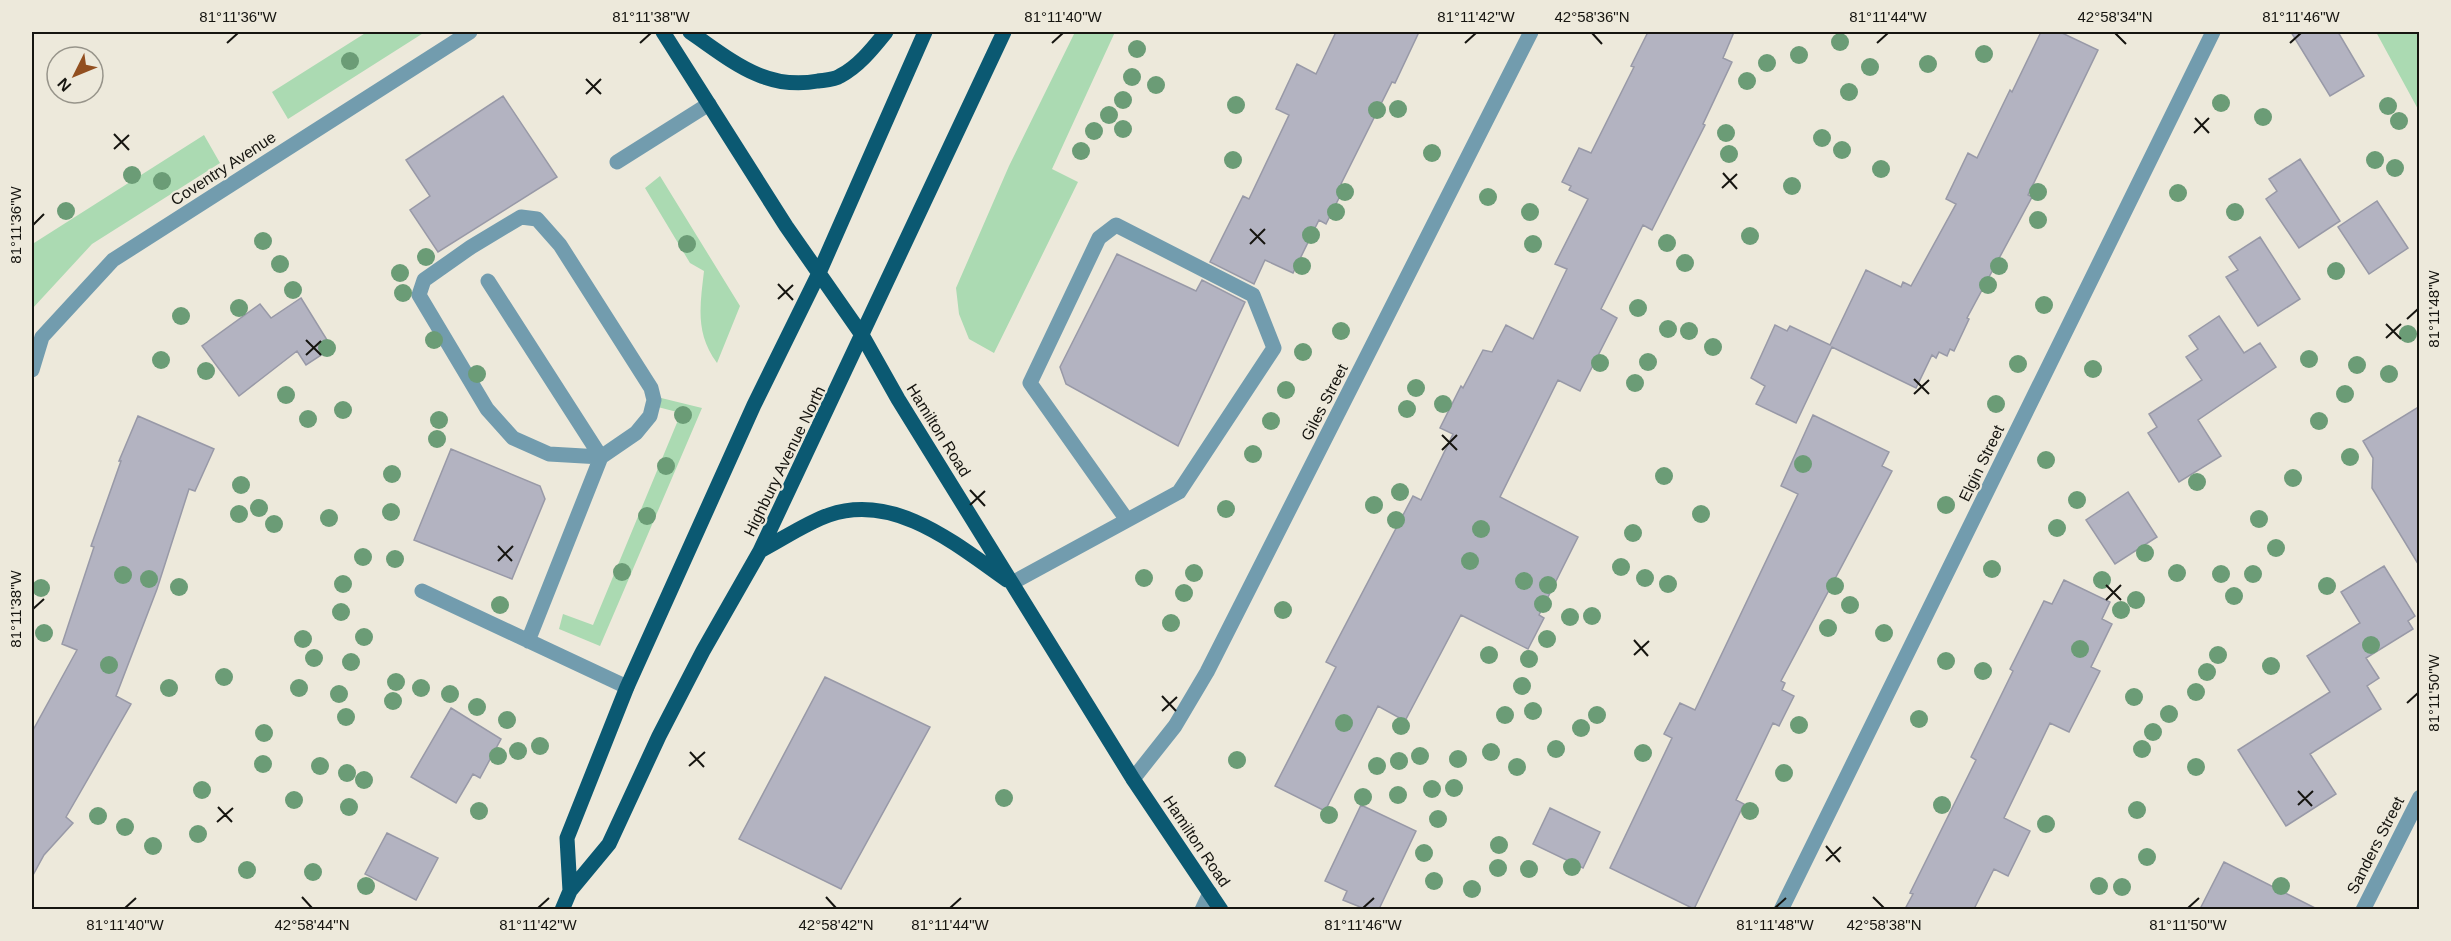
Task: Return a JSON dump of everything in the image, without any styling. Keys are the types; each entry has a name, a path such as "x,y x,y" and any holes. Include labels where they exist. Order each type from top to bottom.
{"main road":[{"name":"Hamilton Road","path":"663,32 786,226 862,335 898,399 1133,779 1221,909"},
{"path":"690,32 743,69 774,82 804,84 839,77 864,58 886,32"},
{"name":"Highbury Avenue North","path":"570,891 567,838 627,687 754,405 819,273 925,32"},
{"name":"Highbury Avenue North","path":"562,909 570,891 609,844 670,715 760,551 1004,32"},
{"path":"760,551 830,515 854,510 881,510 902,516 953,543 1012,583"}],"street":[{"name":"Coventry Avenue","path":"32,370 42,337 113,260 470,32"},
{"name":"Giles Street","path":"1133,779 1175,726 1207,672 1531,32"},
{"name":"Elgin Street","path":"1781,909 2213,32"},
{"path":"617,162 709,104"},
{"path":"528,641 601,457 636,433 650,417 654,400 651,388 560,246 537,219 521,217 471,247 424,280 419,295 487,409 513,438 549,454 601,457"},
{"path":"1012,583 1179,492 1275,348 1253,295 1116,225 1099,238 1030,383 1127,520"},
{"path":"488,281 601,457"},
{"path":"422,591 627,687"},
{"name":"Sanders Street","path":"2363,909 2420,796"},
{"path":"1202,909 1210,893"}],"green space":[{"path":"367,32 425,32 288,119 272,92"},
{"path":"1075,32 1115,32 1052,169 1078,182 994,353 969,339 959,314 956,288 1009,166"},
{"path":"2376,32 2419,32 2419,111"},
{"path":"204,135 220,163 92,244 32,309 34,243"},
{"path":"660,176 740,306 717,363 705,341 702,330 704,271 690,263 645,188"},
{"path":"653,396 702,408 600,646 559,629 563,614 593,625 681,413 650,405"}],"building":[{"path":"1336,32 1419,32 1395,83 1392,82 1341,184 1345,186 1326,224 1319,220 1293,273 1265,260 1254,284 1210,262 1243,196 1249,199 1289,115 1276,109 1297,64 1316,74"},
{"path":"1648,32 1734,32 1723,58 1732,62 1703,124 1705,125 1652,230 1643,225 1601,309 1617,318 1580,391 1558,380 1500,497 1578,537 1539,615 1544,618 1528,649 1461,615 1405,721 1378,706 1325,811 1275,786 1336,667 1326,662 1413,496 1421,500 1453,434 1440,428 1461,386 1463,388 1483,350 1492,352 1506,325 1533,339 1567,269 1555,264 1588,199 1569,190 1571,186 1562,182 1579,148 1591,153 1634,67 1631,66"},
{"path":"2041,32 2060,32 2098,50 2028,195 2032,197 1967,318 1969,319 1954,351 1950,349 1947,356 1939,352 1936,358 1932,355 1916,388 1832,347 1796,423 1756,404 1765,386 1751,378 1775,325 1787,331 1790,326 1830,345 1866,270 1901,287 1903,282 1911,286 1956,204 1946,199 1968,153 1977,158"},
{"path":"2291,32 2338,32 2364,76 2330,96"},
{"path":"503,96 557,177 438,252 410,210 430,196 406,160"},
{"path":"2300,159 2340,221 2299,248 2266,199 2277,191 2269,179"},
{"path":"2377,201 2408,248 2369,274 2338,227"},
{"path":"2260,237 2300,299 2258,326 2226,277 2238,270 2229,257"},
{"path":"1117,254 1196,291 1202,280 1245,302 1178,446 1066,384 1060,367"},
{"path":"301,298 332,348 306,365 297,351 239,396 202,346 260,304 271,318"},
{"path":"2219,316 2244,353 2260,343 2276,367 2198,420 2221,456 2179,482 2148,433 2157,427 2149,414 2202,380 2186,357 2198,349 2189,336"},
{"path":"2420,406 2420,567 2372,488 2373,458 2363,441"},
{"path":"1813,415 1889,452 1882,466 1892,471 1781,681 1785,683 1782,690 1794,696 1779,726 1773,723 1736,800 1744,804 1694,909 1610,868 1672,738 1664,734 1680,703 1695,710 1798,494 1781,486"},
{"path":"138,416 214,449 195,491 189,489 157,589 116,696 131,704 66,817 73,823 44,855 32,877 32,732 77,650 62,644 94,547 91,546 121,461 119,461"},
{"path":"451,449 540,486 545,499 512,579 414,540"},
{"path":"2128,492 2157,537 2115,564 2086,520"},
{"path":"2384,566 2415,616 2408,621 2413,629 2366,658 2379,678 2367,686 2381,709 2310,754 2336,794 2286,826 2238,750 2330,692 2307,656 2360,623 2341,592"},
{"path":"2064,580 2110,602 2102,619 2112,624 2091,667 2100,671 2069,732 2050,723 2004,818 2030,831 2008,876 1994,869 1974,909 1905,909 1913,894 1910,893 1976,760 1971,757 2013,671 2010,669 2044,601 2052,604"},
{"path":"825,677 930,727 841,889 739,839"},
{"path":"451,708 501,739 480,778 473,774 456,803 411,777"},
{"path":"1361,805 1416,831 1379,909 1365,909 1343,900 1347,891 1325,881"},
{"path":"1550,808 1600,832 1583,868 1533,844"},
{"path":"387,833 438,858 416,900 365,874"},
{"path":"2224,862 2317,909 2200,909"}]}
